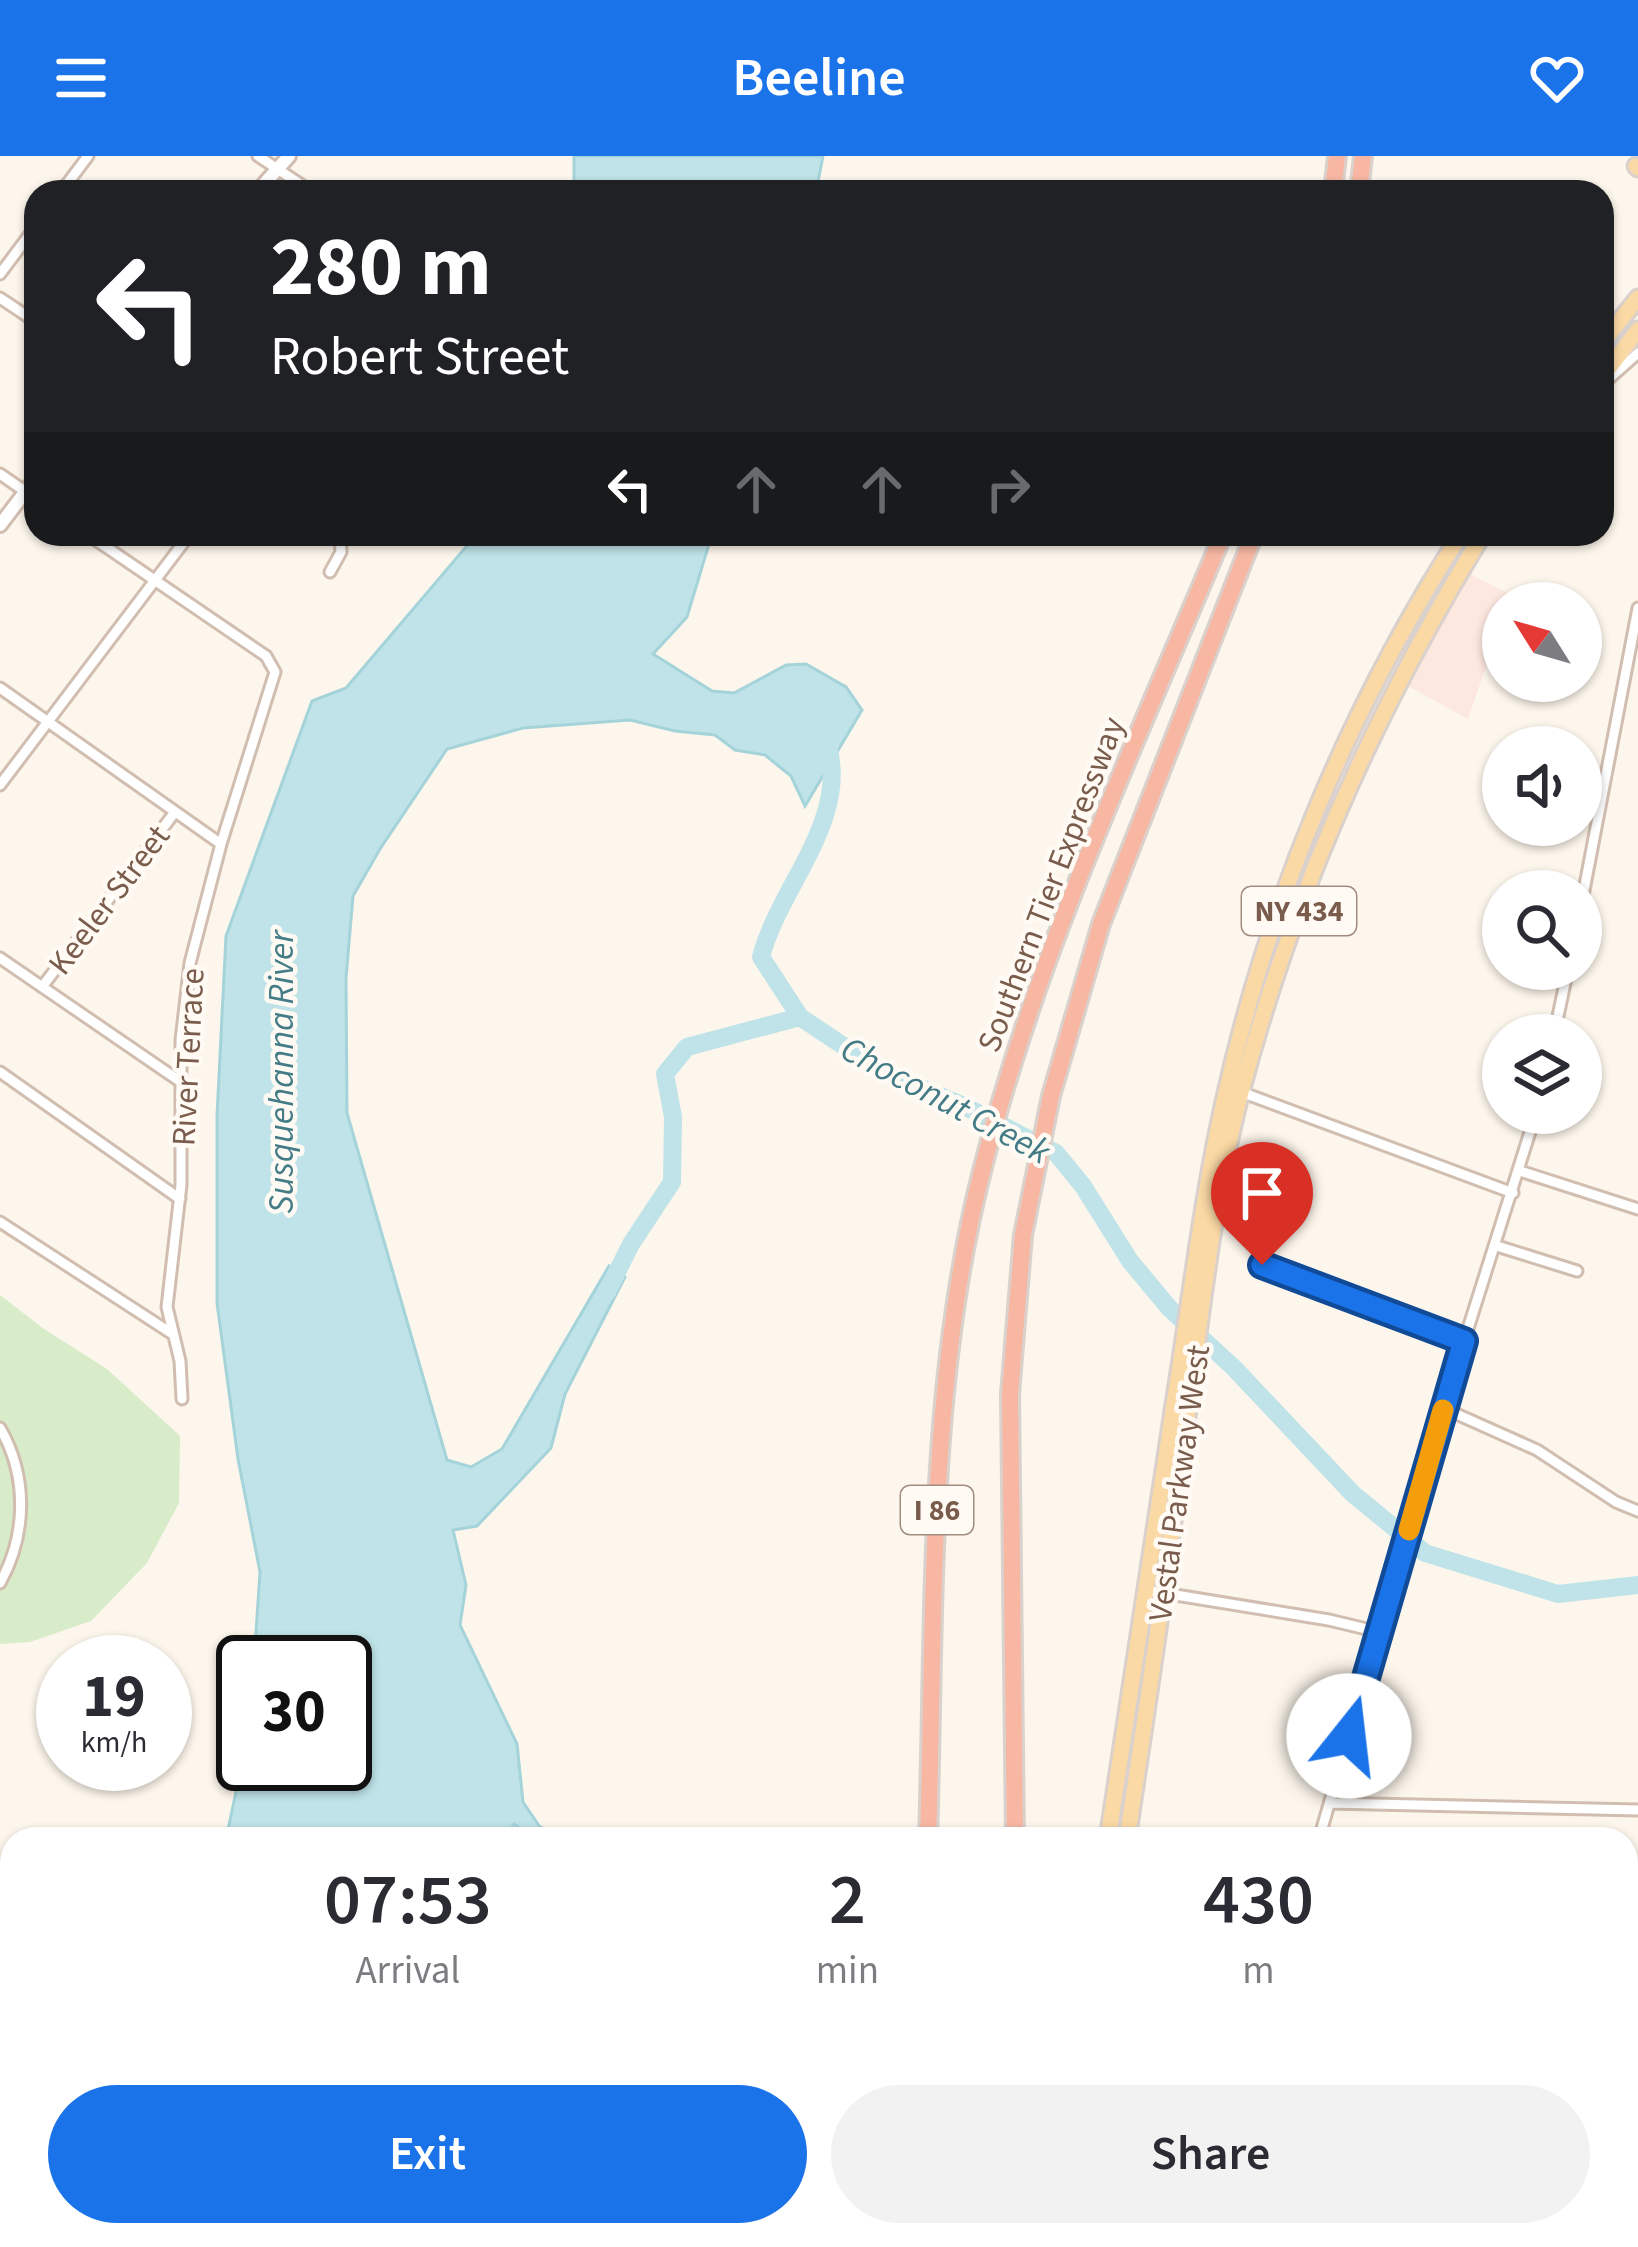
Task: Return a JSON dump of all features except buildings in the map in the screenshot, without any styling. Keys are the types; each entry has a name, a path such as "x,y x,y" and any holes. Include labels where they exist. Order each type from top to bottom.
{"highway":[{"name":"Southern Tier Expressway","path":"928,1827 938,1477 956,1308 979,1183 1007,1076 1070,899 1218,546"},
{"name":"Southern Tier Expressway","path":"1015,1827 1010,1394 1030,1202 1051,1096 1101,924 1249,546"}],"main road":[{"path":"1614,328 1638,298"},
{"path":"1614,364 1638,330"},
{"name":"Vestal Parkway West","path":"1129,1827 1191,1389 1194,1312 1225,1098 1275,920 1353,728 1419,601 1453,546"},
{"name":"Vestal Parkway West","path":"1110,1827 1179,1373 1241,1092 1272,982 1348,789 1426,628 1476,546"}],"street":[{"path":"258,156 294,180"},
{"path":"266,180 290,156"},
{"path":"1621,156 1638,166"},
{"path":"0,274 24,242"},
{"path":"1614,371 1638,352"},
{"path":"0,525 24,502"},
{"path":"104,546 154,580"},
{"path":"0,785 181,546"},
{"path":"330,572 340,546"},
{"name":"River Terrace","path":"154,580 266,656 275,676 221,844 190,962 181,1082 180,1199 167,1307 182,1399"},
{"path":"1588,870 1638,608"},
{"path":"0,688 221,844"},
{"name":"Keeler Street","path":"42,987 175,812"},
{"path":"0,958 181,1082"},
{"path":"0,1072 180,1199"},
{"path":"1241,1092 1514,1193"},
{"path":"1323,1827 1443,1408 1530,1134"},
{"path":"1520,1171 1638,1209"},
{"path":"0,1222 173,1334"},
{"path":"1497,1246 1577,1271"},
{"path":"1262,1265 1464,1341"},
{"path":"1443,1408 1537,1450 1616,1502 1638,1510"},
{"path":"0,1428 15,1462 21,1507 18,1541 0,1583"},
{"path":"1145,1590 1379,1631"},
{"path":"1330,1803 1638,1810"}],"shaded area":[{"path":"1470,574 1486,582 1482,582 1482,678 1468,719 1406,685"}],"green space":[{"path":"0,1295 107,1369 180,1436 179,1503 147,1563 91,1621 36,1635 30,1642 0,1644"}],"water":[{"path":"574,156 823,156 818,180 574,180"},
{"name":"Susquehanna River","path":"467,546 708,546 687,617 653,654 712,691 734,693 786,665 806,664 846,687 862,710 805,806 791,776 765,755 735,750 715,735 630,720 523,728 447,749 353,896 346,978 347,1113 447,1460 471,1467 502,1449 609,1266 625,1277 565,1394 551,1448 477,1526 453,1530 466,1585 460,1625 517,1744 523,1802 540,1827 229,1827 236,1791 372,1791 372,1635 256,1635 260,1572 238,1459 217,1303 217,1116 226,936 312,701 346,688"}],"waterway":[{"name":"Choconut Creek","path":"800,1017 761,957 821,826 832,771 827,743"},
{"name":"Choconut Creek","path":"607,1292 631,1244 672,1182 673,1117 665,1074 687,1047 800,1017 878,1069 1056,1153 1083,1186 1130,1261 1170,1309 1234,1368 1353,1494 1425,1553 1558,1594 1638,1585"}],"slow traffic":[{"path":"1409,1530 1443,1410"}],"route":[{"path":"1262,1265 1464,1341 1349,1736"}]}
